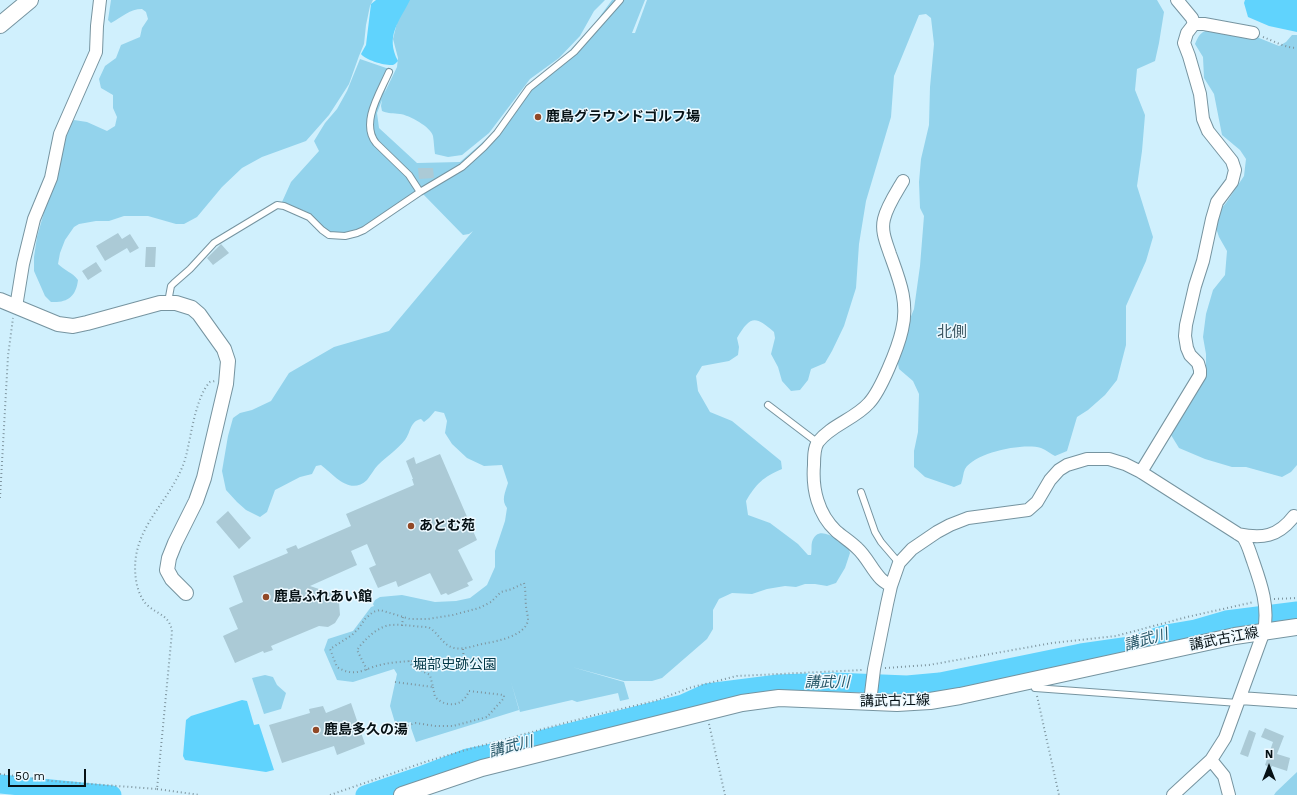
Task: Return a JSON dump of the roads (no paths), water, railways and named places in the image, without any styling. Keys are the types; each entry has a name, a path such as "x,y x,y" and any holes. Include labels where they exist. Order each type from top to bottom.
{"main road":[{"path":"1,22 30,0"},
{"name":"講武古江線","path":"402,795 482,768 742,703 779,698 871,698 897,703 930,701 1131,658 1265,626 1297,627"}],"street":[{"path":"16,307 23,264 34,219 51,178 60,134 96,52 100,0"},
{"path":"1177,0 1192,18 1194,24"},
{"path":"1194,24 1204,24 1253,33"},
{"path":"1141,472 1200,375 1198,363 1190,355 1187,348 1185,336 1186,325 1217,202 1232,182 1235,170 1232,161 1208,131 1203,119 1200,94 1184,43 1187,33 1194,24"},
{"path":"891,586 882,579 857,548 837,532 824,517 816,495 814,484 814,455 818,442 868,404 875,395 891,361 902,329 906,311 904,295 883,232 884,219 887,210 903,181"},
{"path":"0,300 58,324 73,326 168,302 176,302 192,308 199,314 208,324 224,349 228,361 226,384 204,478 196,501 174,543 167,570 172,579 186,593"},
{"path":"871,698 874,672 891,586 899,563 912,549 950,524 968,518 1028,510 1037,502 1050,480 1059,470 1076,461 1087,459 1109,459 1126,464 1238,534 1246,541 1265,601 1265,626 1225,738 1211,760 1173,795"},
{"path":"1238,534 1265,536 1274,534 1283,528 1294,516"},
{"path":"1239,700 1297,702"},
{"path":"1211,760 1224,776 1229,795"}],"lane":[{"path":"168,302 171,286 190,269 214,243 277,205 284,206 309,217 329,235 351,235 364,230 420,192 462,167 484,148 530,88 574,52 620,0"},
{"path":"389,72 370,116 370,129 372,137 376,143 408,175 420,192"},
{"path":"768,406 818,442"},
{"path":"861,492 875,532 881,542 899,563"},
{"path":"1035,688 1239,700"}],"waterway":[{"name":"講武川","path":"365,795 467,758 502,751 683,704 707,693 778,684 833,682 907,685 940,682 1081,653 1130,646 1166,634 1195,629 1226,620 1297,611"},
{"name":"講武川","path":"0,784 112,795"}],"place":[{"name":"鹿島グラウンドゴルフ場","path":"538,117"},
{"name":"あとむ苑","path":"411,526"},
{"name":"鹿島ふれあい館","path":"266,597"},
{"name":"鹿島多久の湯","path":"316,730"}],"district":[{"name":"北側","path":"952,333"}],"park label":[{"name":"堀部史跡公園","path":"455,665"}]}
